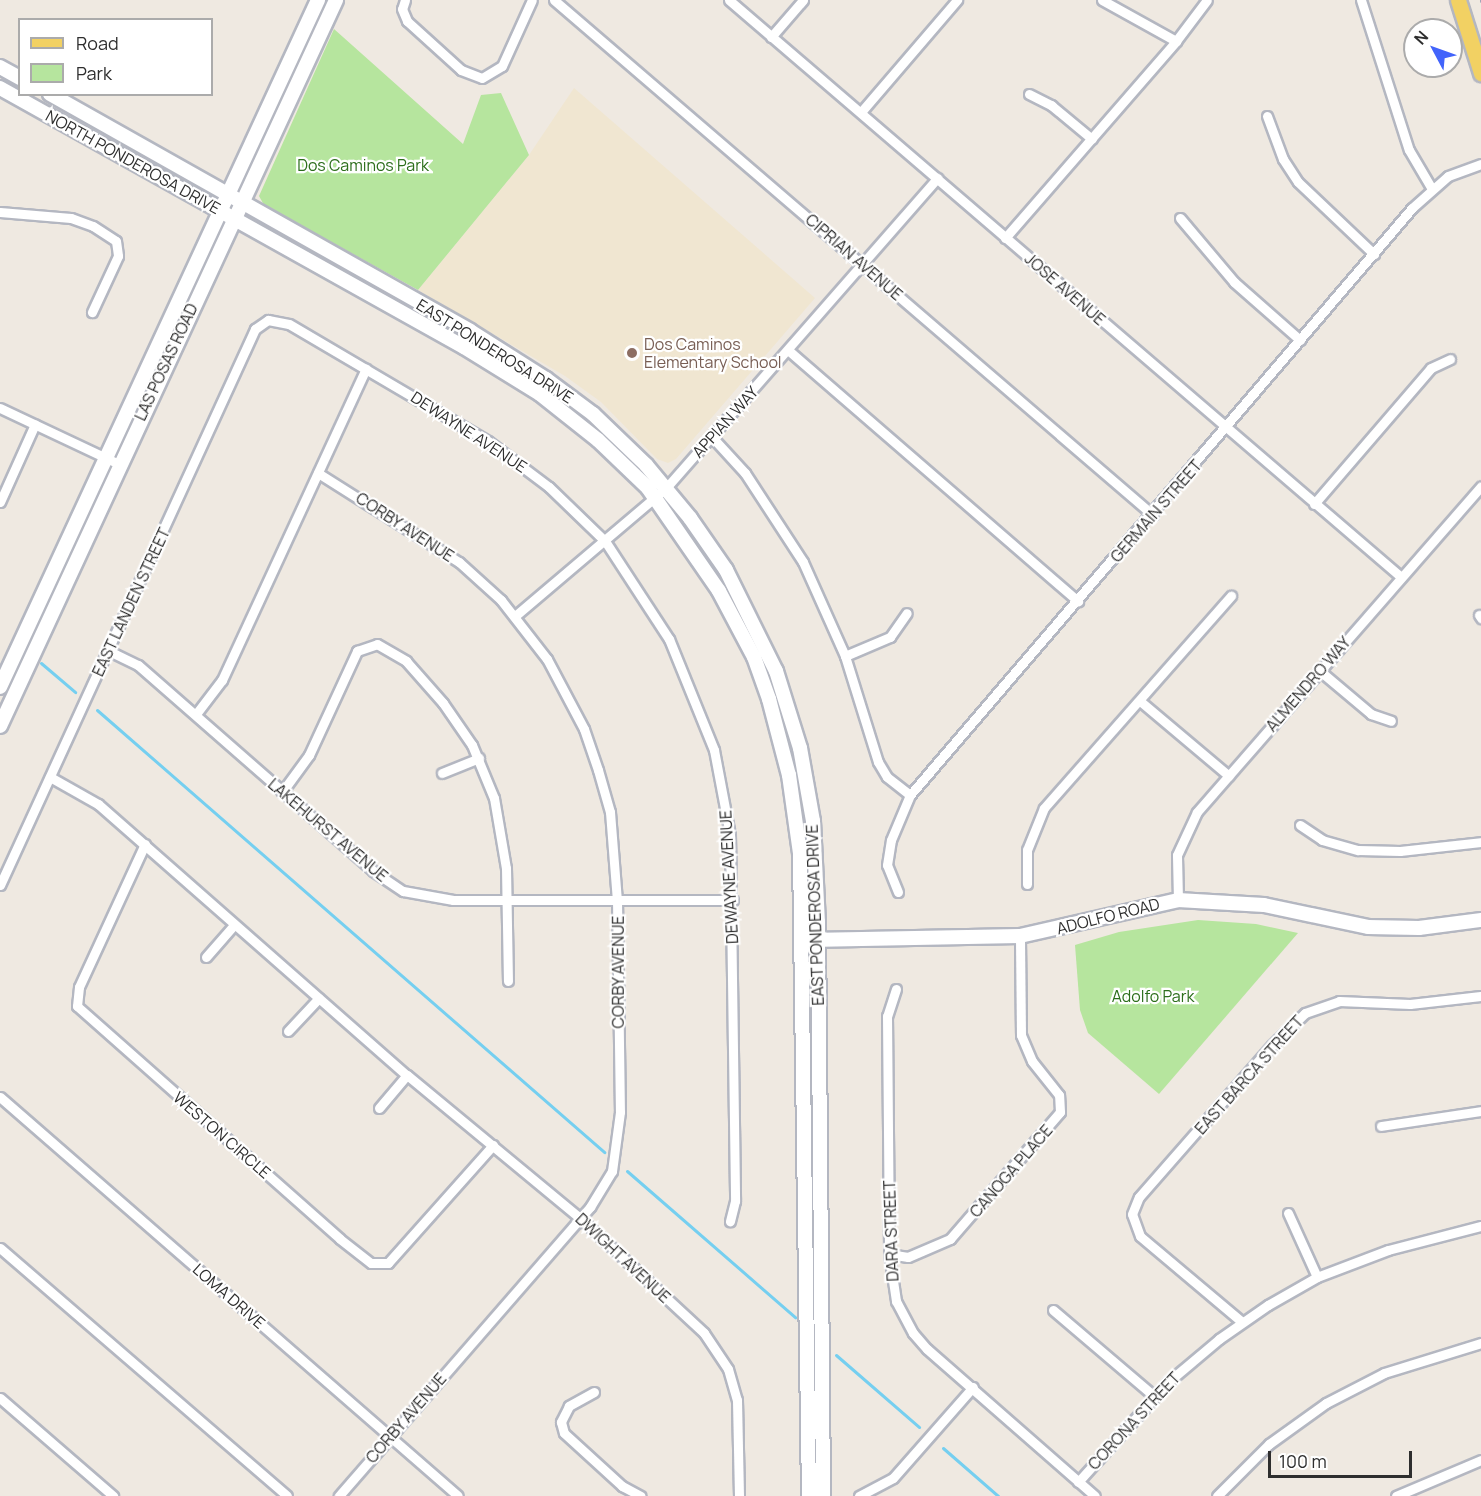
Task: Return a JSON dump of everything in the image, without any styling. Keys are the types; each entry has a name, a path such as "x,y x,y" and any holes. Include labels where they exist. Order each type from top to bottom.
{"main road":[{"name":"LAS POSAS ROAD","path":"0,687 318,0"},
{"path":"298,81 298,64 328,0"},
{"name":"LAS POSAS ROAD","path":"0,726 119,464 336,0"},
{"path":"1458,0 1481,73"},
{"path":"0,67 18,77"},
{"name":"NORTH PONDEROSA DRIVE","path":"0,88 234,219"},
{"name":"NORTH PONDEROSA DRIVE","path":"54,96 241,203"},
{"name":"EAST PONDEROSA DRIVE","path":"241,203 470,331 546,379 613,433 660,493 719,591 765,688 794,801 811,940 823,1496"},
{"name":"EAST PONDEROSA DRIVE","path":"234,219 540,394 660,493"},
{"name":"ADOLFO ROAD","path":"811,940 1020,936 1178,900 1264,905 1368,927 1419,928 1481,920"},
{"name":"EAST PONDEROSA DRIVE","path":"809,1496 811,940"}],"street":[{"path":"405,0 402,9 407,21 467,75 482,78 502,66 532,0"},
{"name":"CIPRIAN AVENUE","path":"554,0 1153,515"},
{"name":"JOSE AVENUE","path":"729,0 1401,578"},
{"path":"771,37 803,0"},
{"path":"861,112 957,0"},
{"path":"1102,0 1176,41"},
{"path":"1005,238 1176,41 1207,0"},
{"path":"1361,0 1409,150 1432,189"},
{"path":"1029,94 1051,105 1092,139"},
{"path":"1268,116 1283,159 1298,182 1374,254"},
{"name":"GERMAIN STREET","path":"898,892 890,875 888,857 891,840 910,795 1432,189 1448,176 1481,165"},
{"name":"APPIAN WAY","path":"515,616 660,493 712,437 937,178"},
{"path":"0,212 70,218 93,226 116,242 118,256 92,312"},
{"path":"1180,218 1234,282 1300,340"},
{"name":"DEWAYNE AVENUE","path":"264,322 289,324 511,457 605,541 669,639 706,727 724,797 734,900 735,1201 730,1221"},
{"name":"EAST LANDEN STREET","path":"0,885 255,329 264,322"},
{"path":"788,350 1078,601"},
{"path":"1314,504 1431,368 1450,358"},
{"path":"196,714 222,680 366,369"},
{"path":"0,408 119,464"},
{"path":"0,502 35,424"},
{"path":"712,437 745,473 782,527 820,598 845,656 878,762 887,777 910,795"},
{"name":"CORBY AVENUE","path":"318,473 440,548 481,580 515,616 547,659 592,749 609,813 617,900 619,1131 612,1171 580,1218 339,1496"},
{"name":"ALMENDRO WAY","path":"1178,900 1176,866 1183,838 1197,812 1481,487"},
{"path":"1027,884 1027,850 1038,818 1231,596"},
{"path":"845,656 890,638 907,613"},
{"path":"282,792 309,755 352,657 373,644 395,652 427,682 479,758 501,830 508,981"},
{"name":"LAKEHURST AVENUE","path":"109,651 138,665 373,871 403,891 432,899 734,900"},
{"path":"1320,671 1371,714 1391,722"},
{"path":"1140,701 1229,776"},
{"path":"442,772 479,758"},
{"name":"DWIGHT AVENUE","path":"50,777 91,799 145,844 318,998 580,1218 704,1333 720,1354 737,1400 739,1496"},
{"path":"1300,825 1322,840 1358,850 1400,851 1481,842"},
{"name":"WESTON CIRCLE","path":"145,844 79,987 77,1006 340,1239 371,1263 388,1263 493,1145"},
{"path":"207,957 234,925"},
{"name":"CANOGA PLACE","path":"889,1254 902,1258 914,1256 950,1239 1060,1112 1059,1095 1032,1061 1021,1035 1020,936"},
{"name":"DARA STREET","path":"896,989 888,1016 889,1254 896,1301 913,1333 1095,1496"},
{"name":"EAST BARCA STREET","path":"1242,1322 1140,1236 1133,1222 1139,1197 1272,1045 1305,1013 1339,1001 1410,1004 1481,996"},
{"path":"288,1031 318,998"},
{"path":"379,1108 408,1075"},
{"name":"LOMA DRIVE","path":"0,1097 458,1496"},
{"path":"1382,1126 1481,1111"},
{"path":"1288,1213 1317,1278"},
{"name":"CORONA STREET","path":"1078,1482 1154,1396 1242,1322 1317,1278 1413,1241 1481,1226"},
{"path":"0,1248 286,1496"},
{"path":"1053,1310 1154,1396"},
{"path":"1217,1496 1269,1444 1334,1398 1407,1365 1481,1343"},
{"path":"859,1496 879,1492 912,1458 973,1387"},
{"path":"594,1392 569,1406 561,1422 564,1433 622,1486 641,1496"},
{"path":"0,1398 113,1496"},
{"path":"1396,1496 1481,1460"}],"shaded area":[{"path":"574,88 815,298 676,459 668,463 657,459 601,402 565,376 418,290 529,155"}],"green space":[{"name":"Dos Caminos Park","path":"334,29 463,144 481,95 501,93 529,155 418,290 264,205 259,196"},
{"name":"Adolfo Park","path":"1198,920 1256,924 1298,933 1159,1094 1088,1033 1080,1010 1075,945 1119,932"}],"waterway":[{"path":"41,663 75,692"},
{"path":"97,710 604,1152"},
{"path":"627,1171 795,1317"},
{"path":"836,1355 919,1427"},
{"path":"943,1448 998,1496"}],"place":[{"name":"Dos Caminos Elementary School","path":"632,353"}]}
